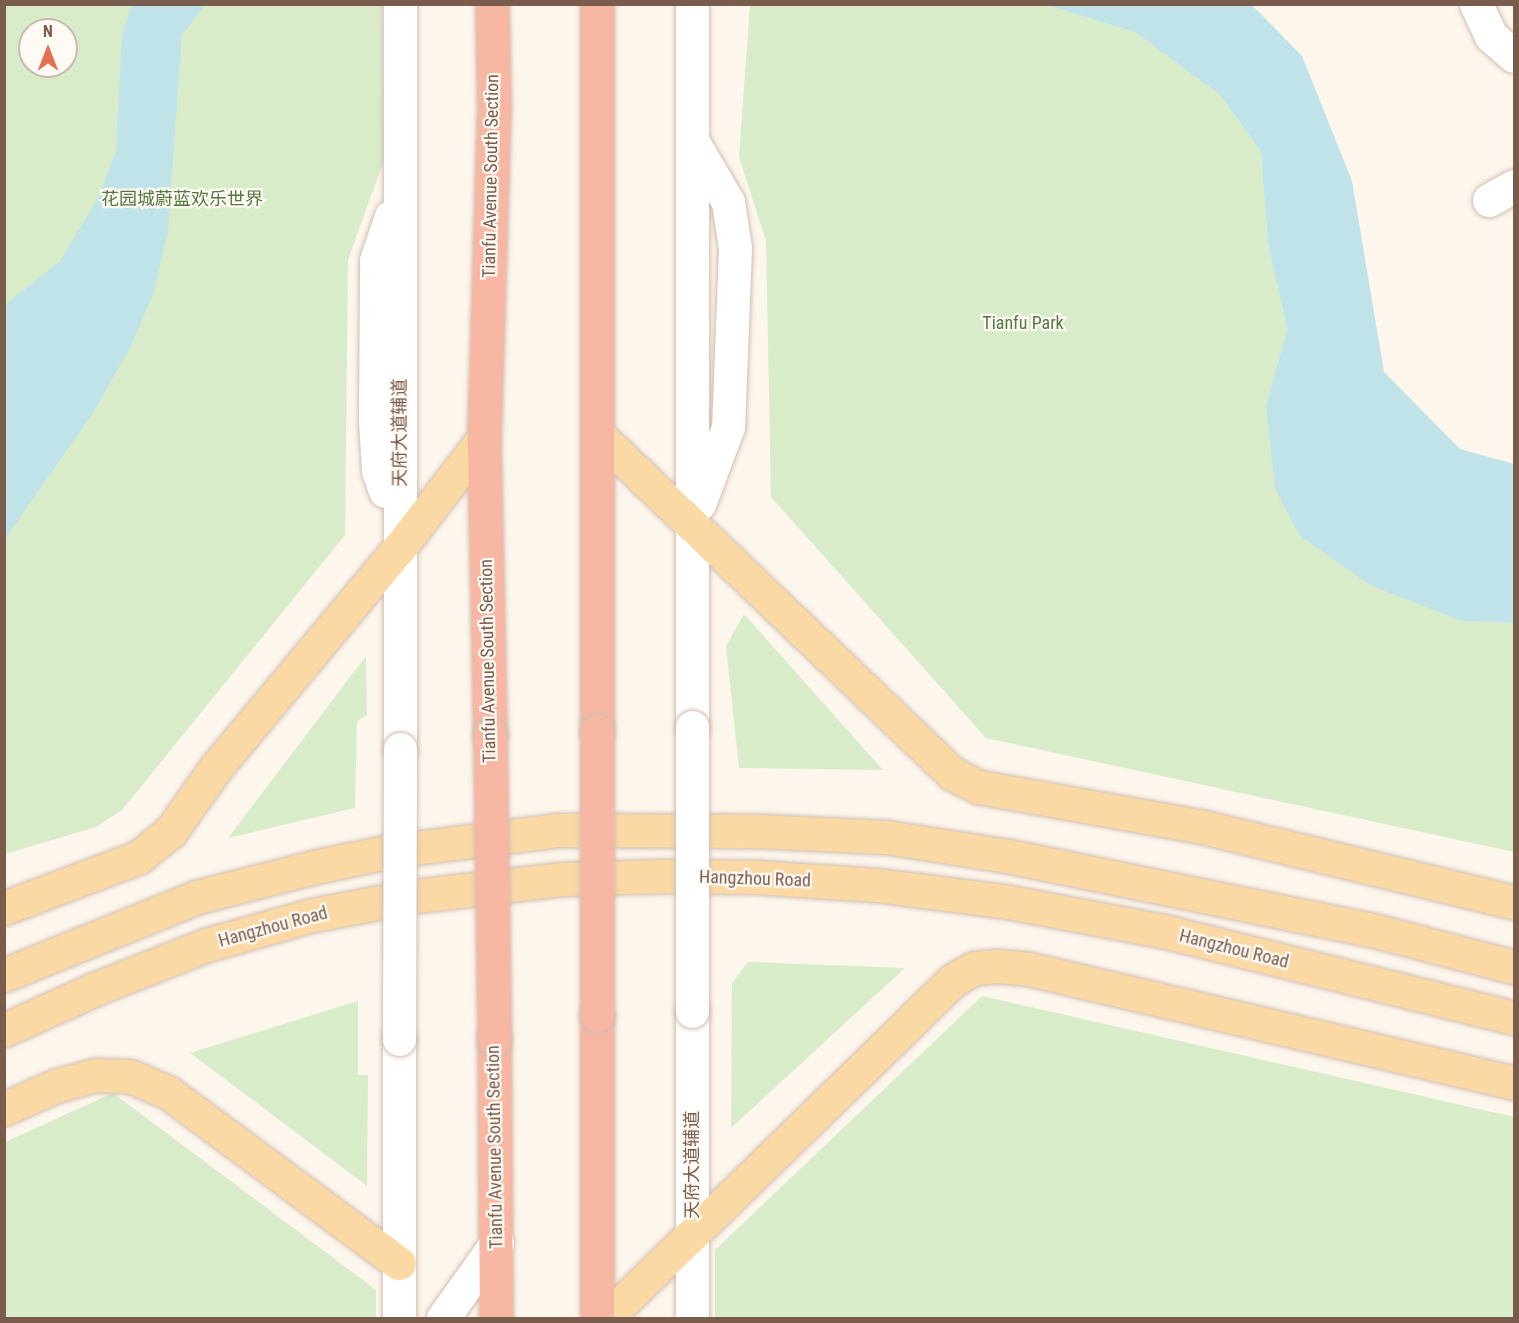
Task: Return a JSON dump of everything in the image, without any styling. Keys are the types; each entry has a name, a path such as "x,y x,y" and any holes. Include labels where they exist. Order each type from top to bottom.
{"highway":[{"name":"Tianfu Avenue South Section","path":"492,4 494,110 484,438 497,1242 496,1318"},
{"path":"597,4 597,1318"}],"main road":[{"path":"597,434 692,522 953,774 979,787 1203,826 1515,902"},
{"path":"4,908 139,856 171,831 214,770 400,547 484,438"},
{"path":"4,975 197,897 314,867 391,851 560,830 757,831 886,837 1008,856 1368,929 1515,967"},
{"name":"Hangzhou Road","path":"4,1030 95,989 206,945 313,915 407,897 563,879 662,876 756,877 878,885 1009,902 1163,931 1515,1018"},
{"path":"606,1318 930,1002 953,981 975,968 997,966 1029,969 1515,1083"},
{"path":"4,1109 55,1086 95,1075 130,1076 169,1093 399,1263"}],"street":[{"name":"天府大道辅道","path":"399,1263 400,4"},
{"path":"692,4 692,522"},
{"path":"1476,4 1491,36 1515,56"},
{"path":"692,128 728,201 735,248 728,427 692,522"},
{"name":"天府大道辅道","path":"692,522 692,1318"},
{"path":"443,1318 497,1242"},
{"path":"399,1263 399,1318"}],"green space":[{"name":"花园城蔚蓝欢乐世界","path":"5,5 382,5 384,160 348,260 345,535 122,810 96,827 5,854"},
{"name":"Tianfu Park","path":"750,5 1046,5 1135,32 1221,96 1261,152 1268,244 1287,329 1266,406 1462,621 1514,623 1514,852 986,738 771,497 766,241 739,157"},
{"path":"744,614 883,770 739,768 726,646"},
{"path":"366,656 367,715 357,721 355,808 228,838"},
{"path":"748,962 905,968 731,1128 732,983"},
{"path":"982,996 1514,1117 1514,1318 715,1318 715,1250"},
{"path":"358,1001 358,1075 368,1075 367,1186 190,1053"},
{"path":"113,1093 376,1290 376,1318 5,1318 5,1142"}],"water":[{"path":"132,5 205,5 182,35 168,230 154,292 130,348 94,411 5,539 5,305 60,261 98,198 116,151 122,33"},
{"path":"1046,5 1252,5 1302,56 1352,181 1384,372 1460,449 1514,464 1514,623 1462,621 1370,585 1300,536 1275,489 1266,406 1287,329 1268,244 1261,152 1221,96 1135,32"}]}
